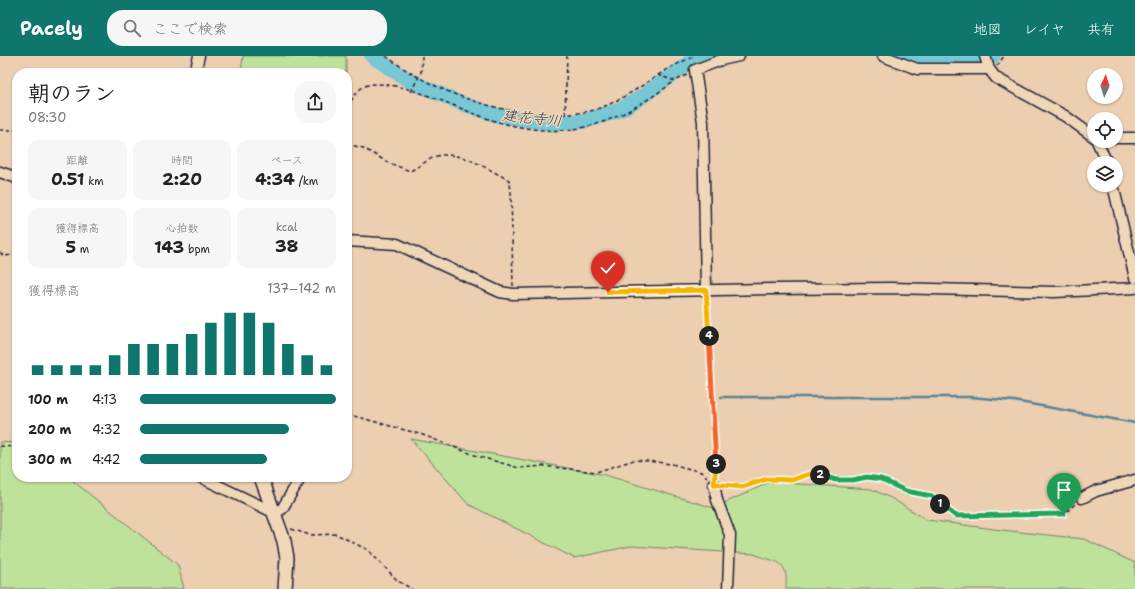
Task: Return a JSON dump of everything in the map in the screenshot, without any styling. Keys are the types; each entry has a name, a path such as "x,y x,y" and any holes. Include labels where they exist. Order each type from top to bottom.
{"street":[{"path":"196,68 199,56"},
{"path":"706,290 703,122 695,70 723,58 739,56"},
{"path":"884,56 917,69 988,68"},
{"path":"985,56 988,68 996,78 1065,116 1087,132"},
{"path":"1123,138 1135,138"},
{"path":"0,172 12,176"},
{"path":"352,241 397,244 500,292 513,294 891,288 1054,292 1135,288 1114,192"},
{"path":"1082,498 1096,490 1135,480"},
{"path":"210,482 275,513"},
{"path":"263,482 275,513 287,558 285,589"},
{"path":"275,513 282,509 299,482"},
{"path":"714,484 730,535 728,589"}],"path":[{"path":"386,56 419,77 478,103 515,112 566,115 586,112 612,104 667,69 694,56"},
{"path":"412,90 419,77 422,56"},
{"path":"566,115 567,56"},
{"path":"352,100 361,88 366,85 390,85 430,96 492,120 546,130 566,130 609,121 640,106 675,81 695,70"},
{"path":"658,75 675,81"},
{"path":"0,130 12,130"},
{"path":"352,145 363,148 389,163 410,171 436,156 449,154 472,161 509,180 511,190 513,294"},
{"path":"0,253 5,256 12,255"},
{"path":"706,290 716,462 714,484"},
{"path":"352,415 423,435 477,456 519,468 543,466 596,472 634,460 648,461 672,464 701,472 714,484 742,487 767,479 792,480 809,474 836,480 853,480 867,477 881,479 906,491 932,496 956,516 1064,514 1082,498"},
{"path":"0,446 12,447"},
{"path":"279,526 310,535 336,534 368,550 398,581 412,589"}],"green space":[{"path":"243,56 346,56 346,68 242,68"},
{"path":"411,439 605,475 714,508 770,482 871,489 891,498 927,520 1084,539 1135,563 1135,589 786,589 785,571 783,566 775,561 754,554 631,546 574,558 468,504"},
{"path":"0,442 12,443 12,482 74,482 178,565 184,589 0,589"}],"waterway":[{"name":"建花寺川","path":"372,56 410,81 460,103 496,115 555,124 589,120 620,110 643,96 690,62 713,56"},
{"name":"建花寺川","path":"897,56 942,61 979,61 993,56"},
{"path":"721,397 971,397 1014,401 1135,423"}],"route":[{"path":"608,292 706,290 716,462 714,484 742,487 767,479 792,480 809,474 836,480 853,480 867,477 881,479 906,491 932,496 956,516 1064,514"}]}
